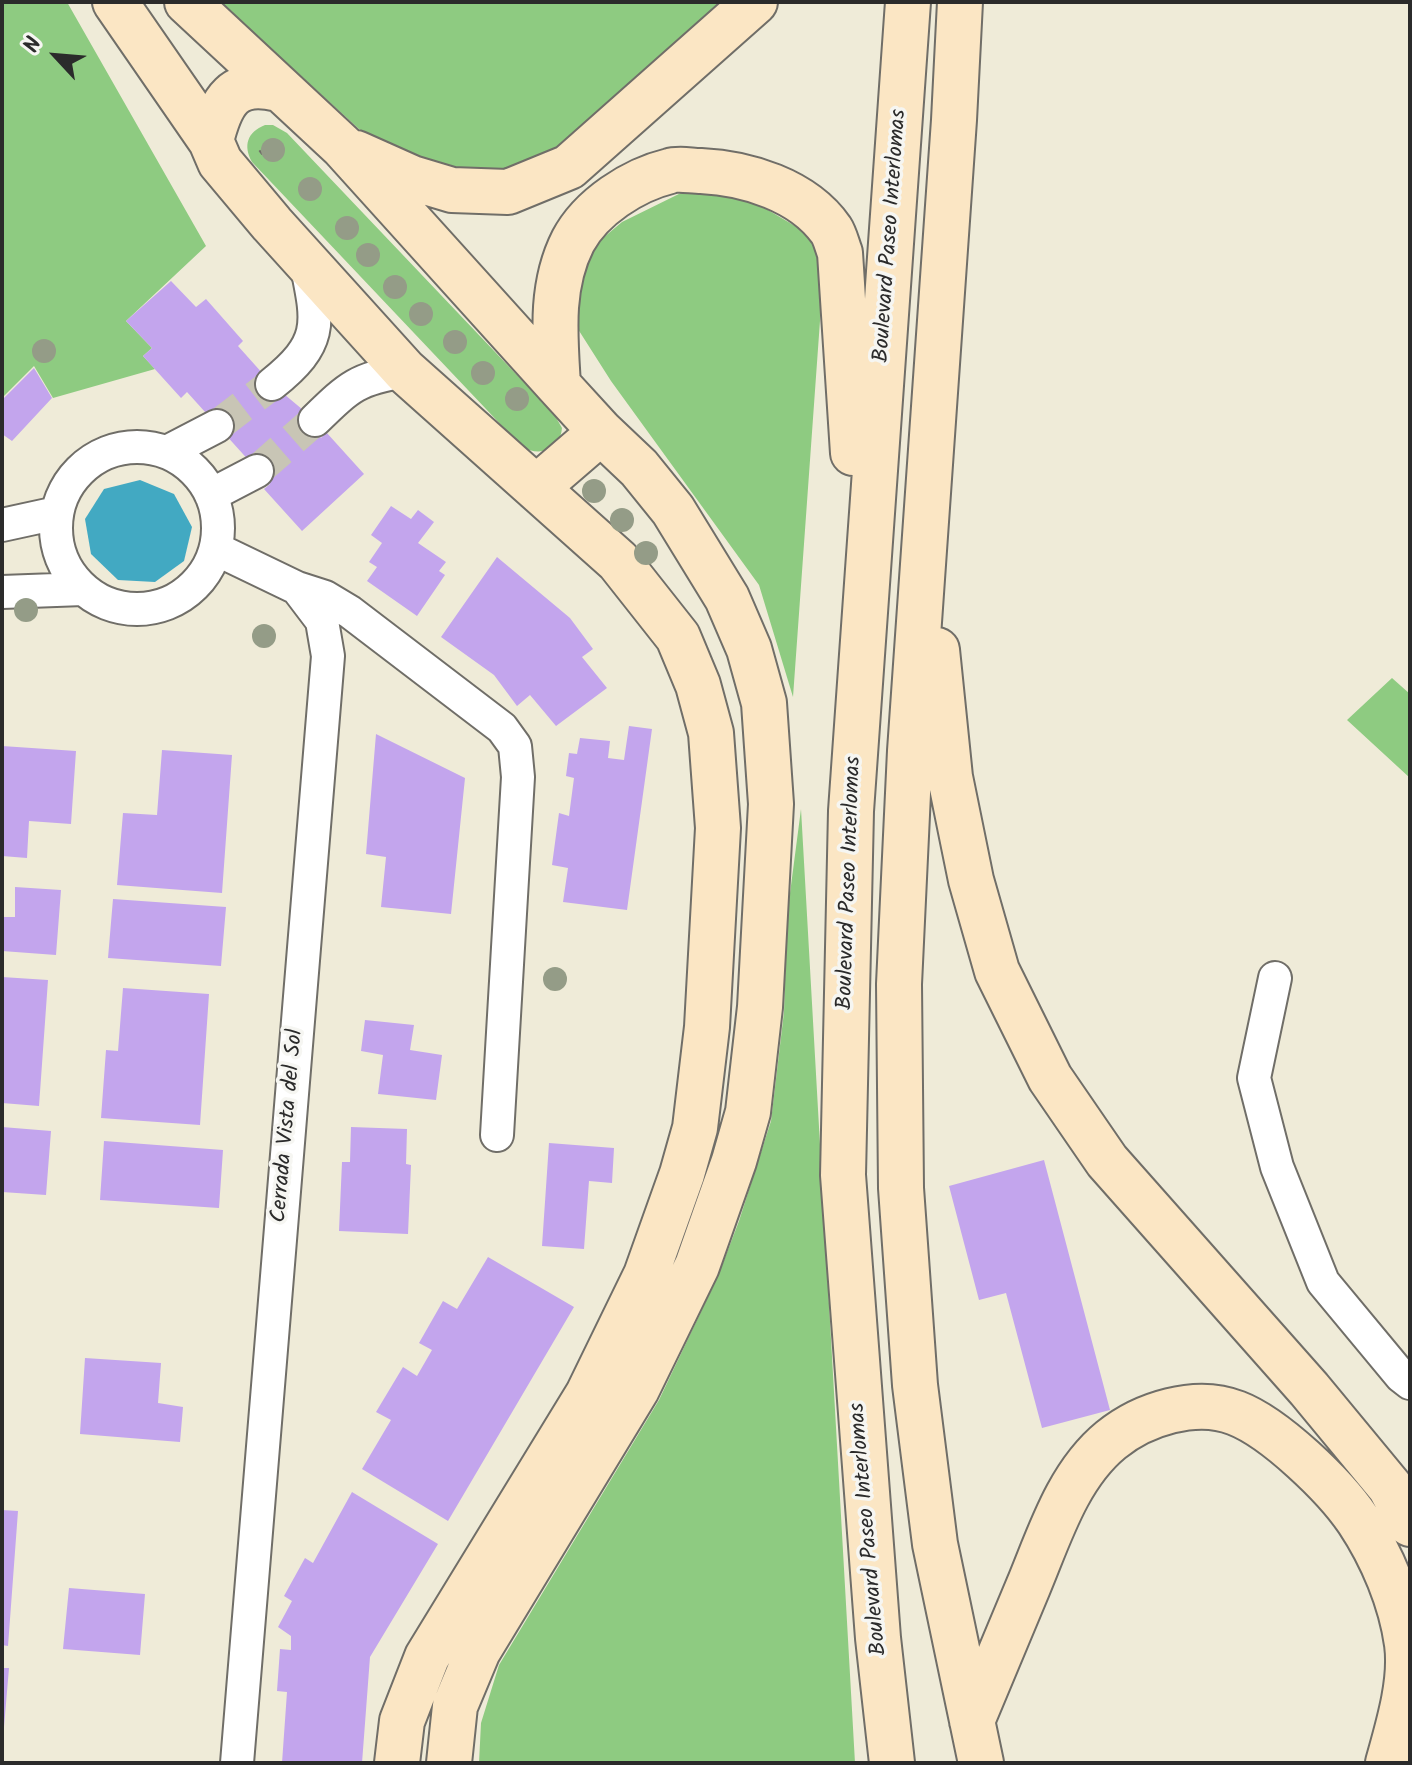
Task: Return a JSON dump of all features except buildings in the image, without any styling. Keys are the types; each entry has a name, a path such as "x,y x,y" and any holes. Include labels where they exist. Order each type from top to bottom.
{"main road":[{"path":"115,2 221,158 306,262 405,371 618,561 678,637 698,685 711,733 718,828 707,1027 695,1128 665,1226 646,1275 588,1394 427,1657 402,1721 397,1763"},
{"path":"187,2 343,147 601,432 639,468 673,510 727,598 749,649 764,703 771,804 757,1037 748,1112 717,1216 697,1266 637,1389 478,1651 455,1706 449,1763"},
{"path":"343,147 412,178 452,190 508,192 569,167 755,2"},
{"name":"Boulevard Paseo Interlomas","path":"892,1763 878,1638 843,1175 850,826 908,2"},
{"path":"960,2 924,516 899,984 901,1188 915,1385 931,1515 981,1763"},
{"path":"221,158 222,107 232,95 257,84 278,89"},
{"path":"558,385 554,321 559,277 574,239 600,206 645,180 672,170 728,172 761,182 802,203 832,231 840,253 863,644"},
{"path":"536,488 601,432"},
{"path":"924,516 950,777 971,880 997,971 1050,1078 1107,1161 1319,1401 1390,1487 1410,1524"},
{"path":"972,1721 1056,1520 1081,1472 1110,1441 1130,1427 1162,1414 1199,1406 1235,1412 1256,1423 1300,1455 1358,1520 1394,1589 1408,1646 1404,1706 1388,1763"}],"street":[{"path":"272,384 306,352 313,328 316,316 306,262"},
{"path":"315,420 343,393 368,377 405,371"},
{"path":"167,452 217,426"},
{"path":"127,448 167,452 193,469 211,495 219,531 216,549 206,571 191,589 171,602 148,609 125,609 102,602 83,589 60,555 57,513 64,494 74,477 98,458 127,448"},
{"path":"211,495 257,471"},
{"path":"2,525 57,513"},
{"name":"Cerrada Vista del Sol","path":"216,549 297,588 322,621 328,656 237,1763"},
{"path":"297,588 325,597 350,612 502,728 515,746 518,777 497,1135"},
{"path":"2,592 83,589"},
{"path":"1275,978 1254,1078 1277,1167 1323,1282 1410,1383"}],"path":[{"path":"221,158 312,117"}],"green space":[{"path":"2,2 67,2 206,246 126,321 152,348 143,356 155,369 53,398 34,366 2,398"},
{"path":"220,2 736,2 560,158 507,180 415,168 360,130"},
{"path":"265,125 273,125 287,133 554,414 562,428 553,446 542,451 522,447 252,162 248,140 254,131"},
{"path":"687,190 734,190 812,236 823,279 793,697 759,585 611,381 576,326 578,279 597,243 622,222"},
{"path":"1392,678 1410,694 1410,778 1347,720"},
{"path":"801,809 855,1763 479,1763 481,1723 499,1665 659,1400 718,1276 739,1221 771,1121 784,1012 787,916"}],"water":[{"path":"140,480 174,494 192,527 184,561 155,582 118,580 91,554 85,519 104,489"}],"tunnel":[{"path":"217,426 272,384"},
{"path":"257,471 315,420"}]}
